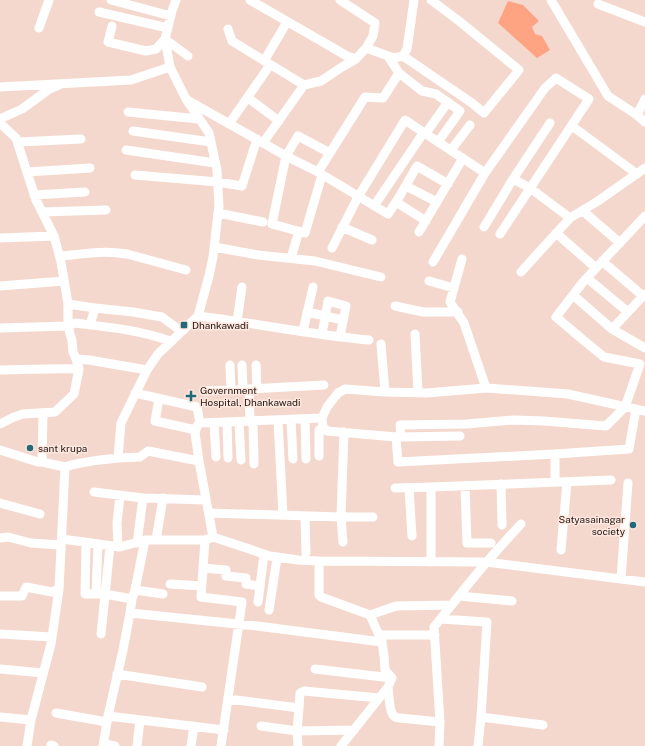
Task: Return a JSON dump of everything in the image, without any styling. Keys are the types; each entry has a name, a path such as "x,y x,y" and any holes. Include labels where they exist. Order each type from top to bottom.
{"street":[{"path":"39,28 49,0"},
{"path":"111,0 171,16"},
{"path":"118,458 120,423 147,370 158,354 170,341 198,316 209,276 214,247 218,213 218,182 209,133 186,99 170,67 165,39 176,0"},
{"path":"250,0 347,56 356,59"},
{"path":"135,175 218,182 242,186 260,141 279,121 304,86 321,81 342,66 356,59 366,48 372,36 375,22 340,0"},
{"path":"404,56 407,50 414,0"},
{"path":"366,48 394,58 404,56 484,113 518,70 431,0"},
{"path":"551,0 608,96 645,122"},
{"path":"598,4 645,22"},
{"path":"99,12 168,28"},
{"path":"229,124 248,98 287,22"},
{"path":"112,26 108,42 146,51 156,49 165,39"},
{"path":"228,29 232,41 304,86"},
{"path":"165,39 188,56"},
{"path":"388,56 399,73 422,91 436,94 460,111 438,142"},
{"path":"0,87 131,80 170,67"},
{"path":"330,153 298,136 286,156 272,224 305,233 320,173 330,153 365,97 383,98 399,73"},
{"path":"433,262 485,173 545,88 556,78 589,99 500,234"},
{"path":"0,118 22,109 48,90 63,83"},
{"path":"248,98 279,121"},
{"path":"186,99 286,156 320,173 388,214 417,166 448,184"},
{"path":"637,115 645,99"},
{"path":"374,206 448,102"},
{"path":"128,112 199,119"},
{"path":"332,248 358,197 405,120 485,173"},
{"path":"0,123 16,138 18,142 34,195 54,236 60,256 68,304 68,326 73,352 79,369 74,394 54,412 23,414 0,424"},
{"path":"484,227 513,179 550,123"},
{"path":"451,150 470,126"},
{"path":"572,126 637,174"},
{"path":"132,131 211,142"},
{"path":"18,142 81,139"},
{"path":"126,150 215,163"},
{"path":"420,232 463,158"},
{"path":"27,172 90,168"},
{"path":"522,272 570,218 598,201 645,168"},
{"path":"513,179 530,188 570,218"},
{"path":"406,186 437,202"},
{"path":"34,195 85,192"},
{"path":"396,202 426,221"},
{"path":"42,212 106,210"},
{"path":"583,211 620,243"},
{"path":"218,213 263,222"},
{"path":"636,409 629,449 398,462 398,437 400,425 466,424 514,420 606,426 625,407 640,364 604,357 556,317 587,278 645,216"},
{"path":"342,227 372,240"},
{"path":"291,258 299,231"},
{"path":"556,233 596,268"},
{"path":"0,238 54,236"},
{"path":"214,247 258,255 315,261 381,277"},
{"path":"60,256 93,252 119,252 186,270"},
{"path":"462,260 450,302 464,323 486,388"},
{"path":"602,261 644,295 612,329"},
{"path":"587,278 628,312"},
{"path":"0,286 64,281"},
{"path":"430,281 454,288"},
{"path":"236,321 242,287"},
{"path":"303,331 313,288"},
{"path":"573,295 612,329 645,348"},
{"path":"322,334 328,302 346,306 340,337"},
{"path":"68,304 133,312 162,318 181,331"},
{"path":"395,306 423,312 458,312"},
{"path":"90,325 95,308"},
{"path":"307,312 343,320"},
{"path":"198,316 369,340"},
{"path":"0,328 68,326 74,323 125,330 157,336 170,341"},
{"path":"415,334 418,392"},
{"path":"381,344 385,392"},
{"path":"76,359 147,370"},
{"path":"230,365 231,390"},
{"path":"242,365 250,389 254,464"},
{"path":"250,389 256,365"},
{"path":"0,370 58,368 79,369"},
{"path":"204,391 324,385"},
{"path":"319,456 319,430 323,423 324,413 332,399 341,390 345,389 385,392 427,392 486,388 568,394 645,411"},
{"path":"135,393 197,407 198,426 195,433 209,513 209,538 203,568 201,597 242,602 221,746"},
{"path":"159,399 155,421 198,426 227,422 305,419 323,423"},
{"path":"42,462 43,412"},
{"path":"305,419 306,459"},
{"path":"278,420 283,515"},
{"path":"291,420 293,459"},
{"path":"227,422 228,458"},
{"path":"240,422 241,460"},
{"path":"214,423 216,457"},
{"path":"323,423 327,431 398,437 460,436"},
{"path":"343,542 341,517 344,432"},
{"path":"0,450 38,462 65,467 91,461 140,457 148,451 199,461"},
{"path":"555,482 556,454"},
{"path":"27,746 31,720 52,637 59,588 65,467"},
{"path":"395,488 611,480"},
{"path":"561,550 567,482"},
{"path":"621,580 628,483"},
{"path":"500,484 502,525"},
{"path":"465,486 467,543 491,542"},
{"path":"431,487 431,562"},
{"path":"410,488 412,536"},
{"path":"94,492 143,498 206,500"},
{"path":"100,594 114,547 120,496"},
{"path":"115,746 104,745 107,719 133,594 141,542 143,498"},
{"path":"156,540 163,498"},
{"path":"0,503 40,514"},
{"path":"209,513 373,517"},
{"path":"305,516 306,553"},
{"path":"439,746 440,722 434,627 486,562 521,524"},
{"path":"0,538 8,538 31,543 86,543 114,547 156,540 209,538 277,558 319,561 486,562 645,582"},
{"path":"86,543 85,594 163,594"},
{"path":"98,544 101,634"},
{"path":"258,602 264,555"},
{"path":"269,610 277,558"},
{"path":"319,561 319,595 370,614 396,606 452,605"},
{"path":"203,568 226,570 226,576 246,578 246,584 260,586"},
{"path":"170,584 202,586"},
{"path":"0,596 22,596 26,587 52,592 59,588"},
{"path":"459,596 512,601"},
{"path":"130,613 380,638 434,635"},
{"path":"370,614 380,638 385,670 392,678"},
{"path":"441,619 487,622 478,746"},
{"path":"0,634 52,637"},
{"path":"0,669 43,673"},
{"path":"315,669 392,678"},
{"path":"117,674 202,687"},
{"path":"341,746 388,687 392,678"},
{"path":"388,687 391,712 393,716 440,722"},
{"path":"298,746 297,731 300,693 304,690 379,698"},
{"path":"228,699 299,708"},
{"path":"56,713 107,719 140,720 224,730"},
{"path":"0,717 31,720"},
{"path":"481,717 543,725"},
{"path":"137,746 140,720"},
{"path":"191,746 194,726"},
{"path":"261,726 297,731 354,730"}],"shaded area":[{"path":"508,1 523,5 539,21 532,27 535,34 542,36 550,50 537,58 498,23"}],"place":[{"name":"Dhankawadi","path":"184,325"},
{"name":"Government Hospital, Dhankawadi","path":"191,396"},
{"name":"sant krupa","path":"30,448"},
{"name":"Satyasainagar society","path":"633,525"}]}
